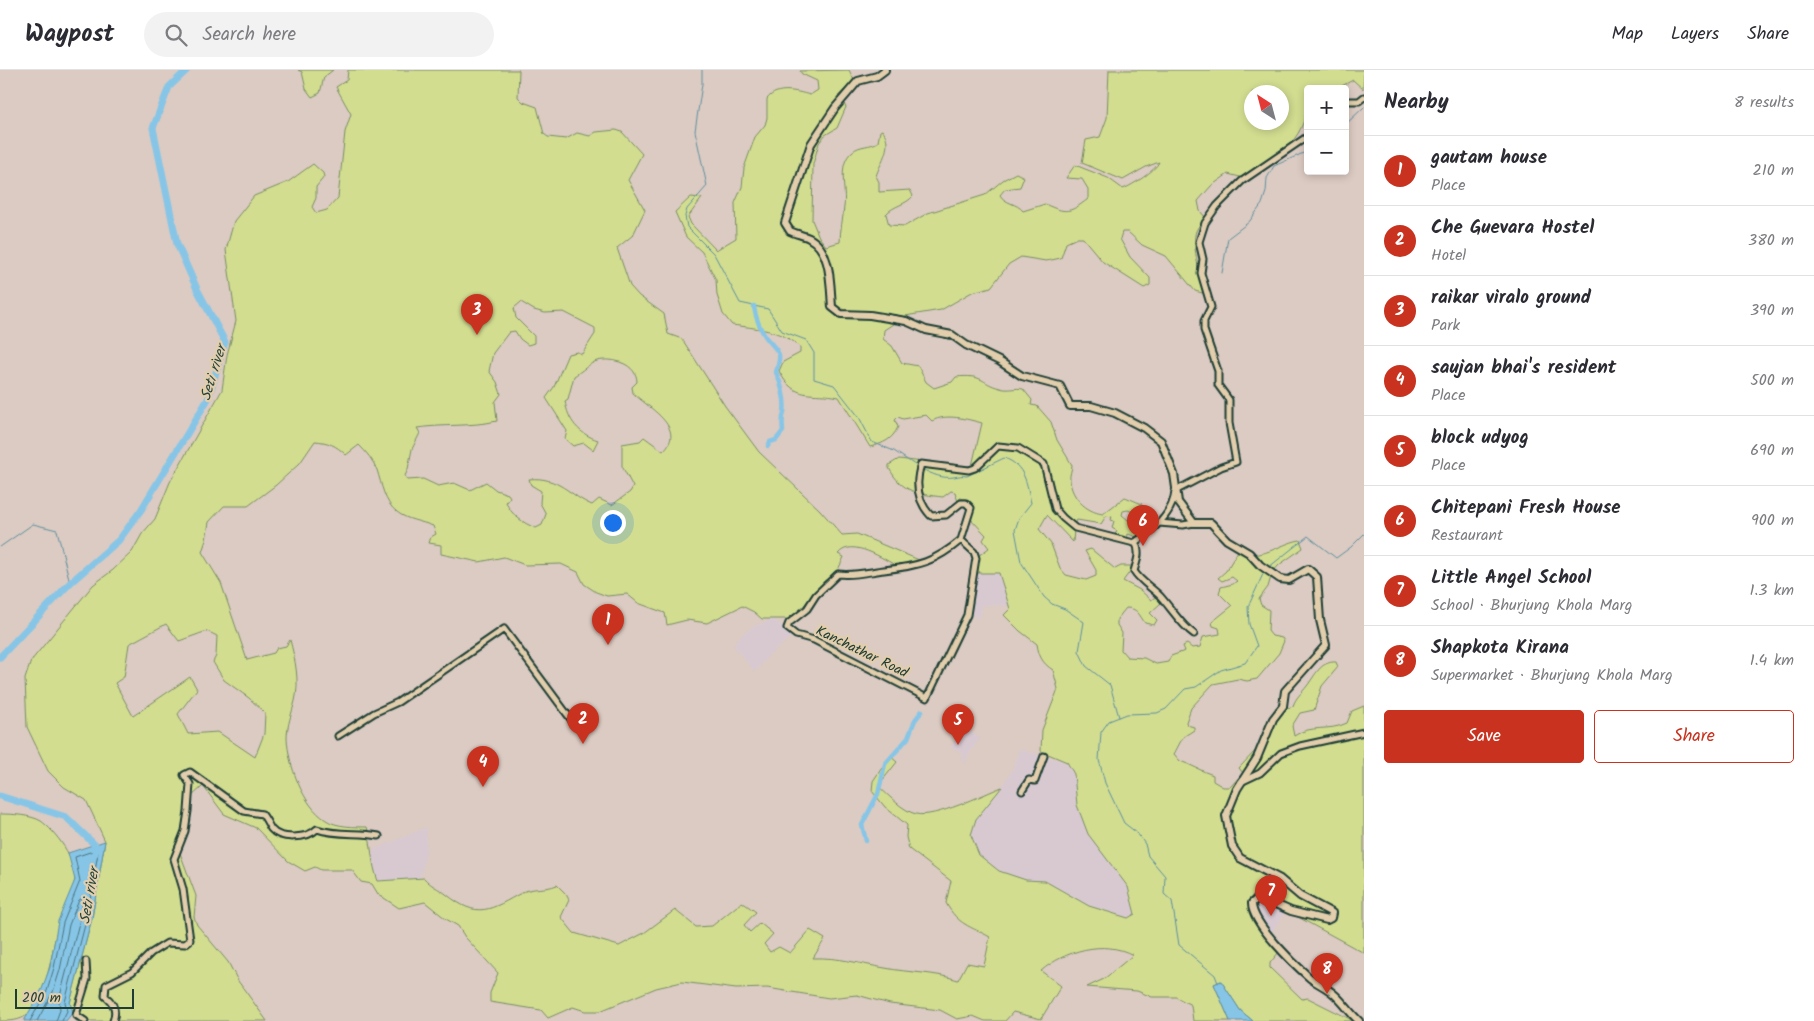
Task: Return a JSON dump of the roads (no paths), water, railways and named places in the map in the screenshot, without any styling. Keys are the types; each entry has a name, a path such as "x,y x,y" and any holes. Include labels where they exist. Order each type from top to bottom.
{"main road":[{"path":"886,70 878,76 858,81 835,108 811,144 785,223 790,231 808,237 821,251 829,268 832,307 835,311 840,314 870,315 906,321 926,330 952,335 966,345 999,361 1022,376 1060,386 1070,406 1101,408 1144,428 1161,441 1166,450 1174,474 1175,491 1182,510 1194,524 1211,523 1227,540 1250,553 1260,565 1273,574 1289,580 1305,570 1313,571 1319,582 1320,620 1326,645 1285,691 1283,706 1273,719 1257,758 1241,782 1226,816 1235,852 1260,870 1280,879 1300,896 1333,915 1327,920 1291,911 1264,899 1257,899 1252,903 1253,912 1290,958 1312,980 1336,996 1359,1021"}],"street":[{"path":"1349,101 1359,100 1364,97"},
{"path":"961,540 971,508 966,503 960,503 946,515 931,516 922,507 917,490 921,464 969,470 974,468 998,446 1018,448 1044,464 1055,509 1069,523 1082,530 1107,535 1125,542 1135,542 1146,536 1171,510 1175,491 1221,467 1236,462 1229,423 1229,400 1218,385 1218,371 1204,330 1204,321 1211,307 1201,273 1203,259 1199,242 1200,234 1214,210 1242,181 1304,139"},
{"path":"1158,524 1194,524"},
{"name":"Kanchathar Road","path":"961,540 974,552 976,558 968,611 927,698 814,640 796,635 787,628 789,623 807,609 816,595 838,574 863,575 928,563 941,556 961,540"},
{"path":"1135,542 1138,547 1138,561 1134,571 1137,577 1158,594 1182,621 1186,629 1194,634"},
{"path":"338,736 374,713 398,702 504,629 573,722"},
{"path":"1241,782 1260,773 1281,753 1300,746 1364,732"},
{"path":"1022,791 1029,780 1035,781 1044,756"},
{"path":"113,1021 114,1007 105,996 106,985 132,972 151,953 167,943 185,944 190,940 183,889 174,859 185,831 188,812 190,784 184,775 190,772 244,810 262,814 271,829 281,834 295,837 311,835 317,829 326,833 360,833 379,836"},
{"path":"85,1021 76,1015 87,979 86,961"}],"water":[{"path":"105,841 92,918 70,1003 73,1012 66,1021 24,1021 42,989 50,967 58,921 75,880 68,853"},
{"path":"1221,981 1240,1010 1253,1021 1230,1021 1214,984"}],"waterway":[{"name":"Seti river","path":"0,657 70,583 119,540 141,510 208,399 225,342 197,289 177,244 153,128 169,87 187,70"},
{"path":"702,70 702,84 695,131 707,186 687,209 685,216 687,227 714,254 740,303 768,309 782,331 806,340 814,353 814,379 834,385 859,417 872,442 894,451 918,467"},
{"path":"1349,121 1364,107"},
{"path":"1222,273 1228,238 1249,222 1262,204 1266,192 1267,178 1274,166 1304,153"},
{"path":"754,306 757,319 765,337 779,354 776,372 784,402 783,431 768,446"},
{"path":"922,469 941,477 967,476 1004,458 1017,465 1021,470 1031,503 1019,518 1015,530 1021,562 1044,597 1052,604 1065,609 1084,622 1079,651 1086,666 1110,685 1119,717"},
{"path":"0,547 33,524 57,530 70,583"},
{"path":"1269,567 1308,536 1336,558 1364,534"},
{"path":"1218,983 1215,975 1179,945 1172,901 1164,894 1165,876 1148,856 1145,844 1137,833 1124,823 1105,783 1099,760 1101,732 1109,721 1127,714 1157,713 1166,709 1185,689 1196,687 1221,670 1245,663 1257,646 1249,624 1248,607 1264,572"},
{"path":"866,841 862,825 878,794 885,764 908,738 915,720 922,711"},
{"name":"Seti river","path":"0,796 66,817 95,845 95,853"}],"place":[{"name":"raikar viralo ground","path":"477,335"},
{"name":"Chitepani Fresh House","path":"1143,546"},
{"name":"gautam house","path":"608,645"},
{"name":"Che Guevara Hostel","path":"583,744"},
{"name":"block udyog","path":"958,745"},
{"name":"saujan bhai's resident","path":"483,787"},
{"name":"Little Angel School","path":"1271,916"},
{"name":"Shapkota Kirana","path":"1327,994"}]}
